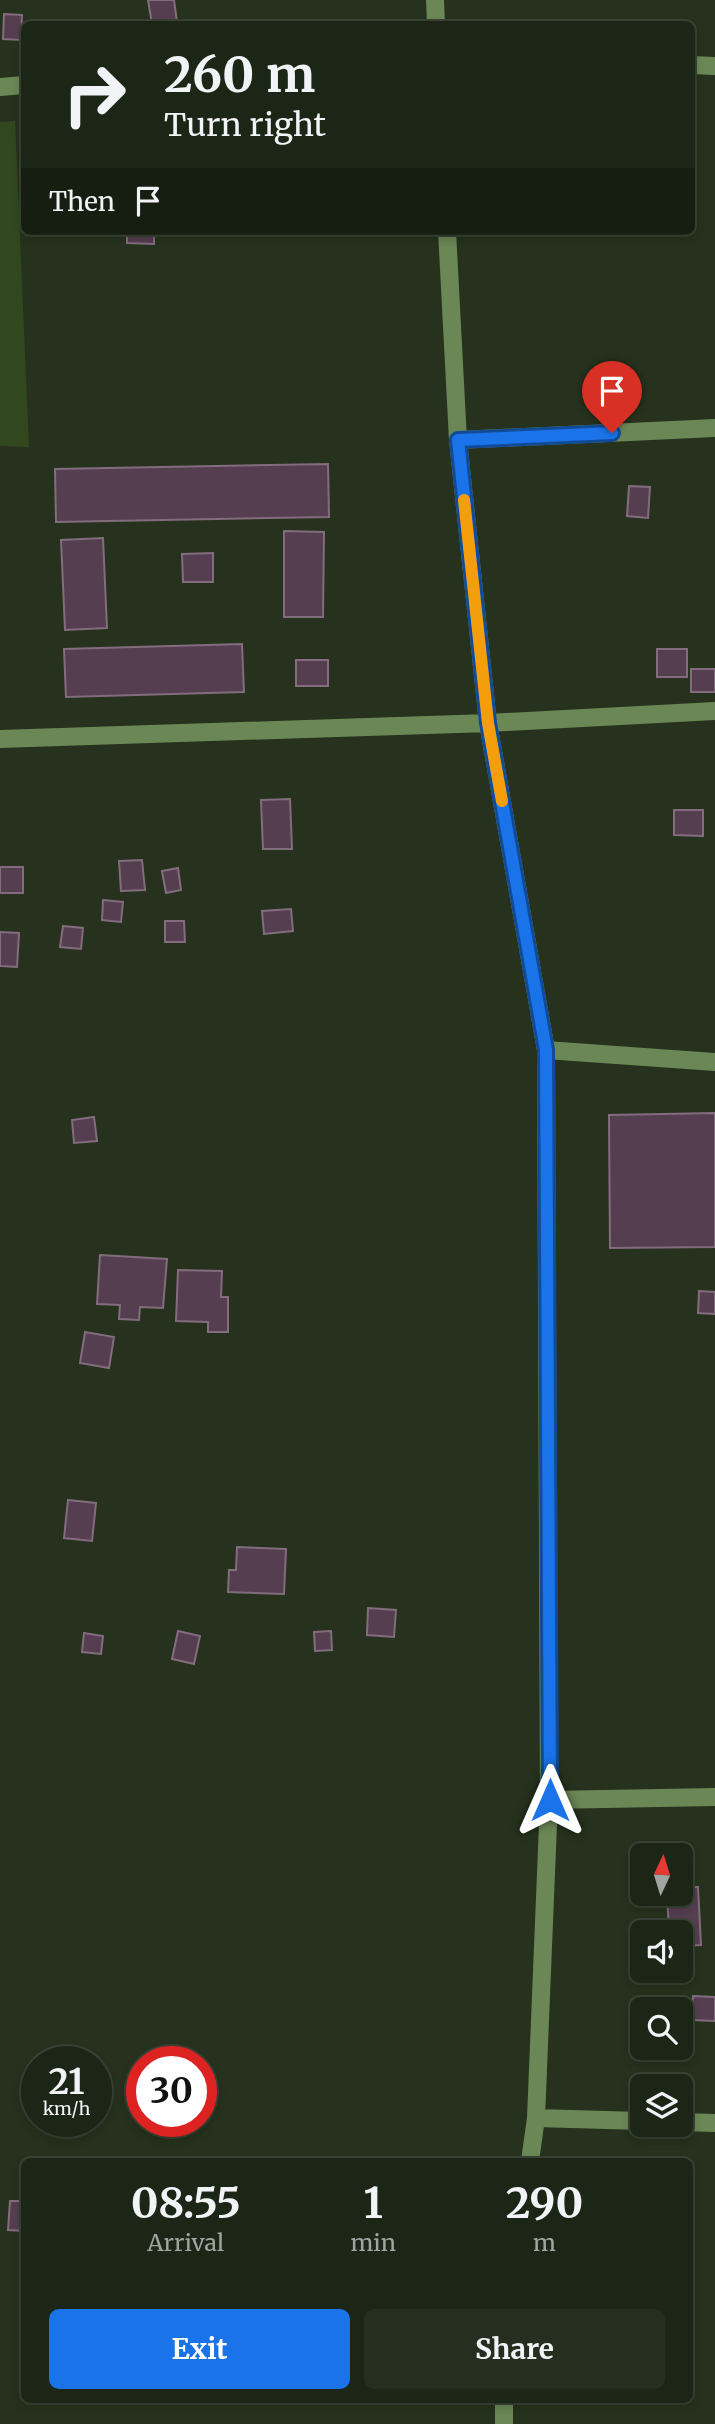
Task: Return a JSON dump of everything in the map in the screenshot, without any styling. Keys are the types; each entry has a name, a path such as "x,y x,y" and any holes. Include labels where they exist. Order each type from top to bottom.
{"street":[{"path":"435,0 436,21"},
{"path":"695,65 715,66"},
{"path":"0,87 21,85"},
{"path":"447,235 458,440 488,723 546,1050 550,1800 536,2118 530,2158"},
{"path":"458,440 715,428"},
{"path":"0,739 488,723 715,711"},
{"path":"546,1050 715,1062"},
{"path":"550,1800 715,1797"},
{"path":"536,2118 630,2121"},
{"path":"693,2122 715,2123"},
{"path":"504,2403 504,2424"}],"green space":[{"path":"15,121 29,447 0,446 0,122"}],"building":[{"path":"148,0 174,0 177,21 152,21"},
{"path":"4,14 22,15 21,40 3,39"},
{"path":"127,235 154,235 154,244 127,243"},
{"path":"328,464 329,517 56,522 55,469"},
{"path":"629,486 650,487 648,518 627,516"},
{"path":"284,531 324,532 323,617 284,617"},
{"path":"103,538 107,628 65,630 61,540"},
{"path":"213,553 213,582 183,582 182,554"},
{"path":"242,644 244,692 66,697 64,649"},
{"path":"657,649 687,649 687,677 657,677"},
{"path":"296,660 328,660 328,686 296,686"},
{"path":"691,669 715,669 715,692 691,692"},
{"path":"290,799 292,849 263,849 261,800"},
{"path":"674,810 703,810 703,836 674,835"},
{"path":"142,860 145,890 121,891 119,861"},
{"path":"0,867 23,867 23,893 0,893"},
{"path":"178,868 181,890 166,893 162,871"},
{"path":"103,900 123,902 121,922 102,920"},
{"path":"291,909 293,931 264,934 262,911"},
{"path":"165,921 184,921 185,942 165,942"},
{"path":"63,926 83,928 81,949 60,947"},
{"path":"0,932 19,933 17,967 0,966"},
{"path":"715,1113 715,1247 610,1248 609,1115"},
{"path":"94,1117 97,1141 74,1143 72,1120"},
{"path":"100,1255 167,1259 163,1308 140,1307 139,1320 119,1319 120,1305 97,1304"},
{"path":"178,1270 222,1271 221,1297 228,1297 228,1332 208,1332 208,1322 176,1321"},
{"path":"699,1291 715,1292 715,1314 698,1313"},
{"path":"85,1332 114,1337 109,1368 80,1363"},
{"path":"68,1500 96,1503 92,1541 64,1538"},
{"path":"237,1547 286,1549 284,1594 228,1592 229,1570 236,1570"},
{"path":"368,1608 396,1610 394,1637 367,1635"},
{"path":"178,1631 200,1636 194,1664 172,1659"},
{"path":"331,1631 332,1650 315,1651 314,1632"},
{"path":"84,1633 103,1636 101,1654 82,1652"},
{"path":"693,1887 698,1887 701,1945 693,1945 693,1920 668,1920 668,1906 693,1906"},
{"path":"693,1997 715,1997 715,2021 693,2020"},
{"path":"10,2201 21,2201 21,2231 8,2230"}],"slow traffic":[{"path":"464,500 488,723 502,801"}],"route":[{"path":"550,1800 546,1050 488,723 458,440 612,433"}]}
